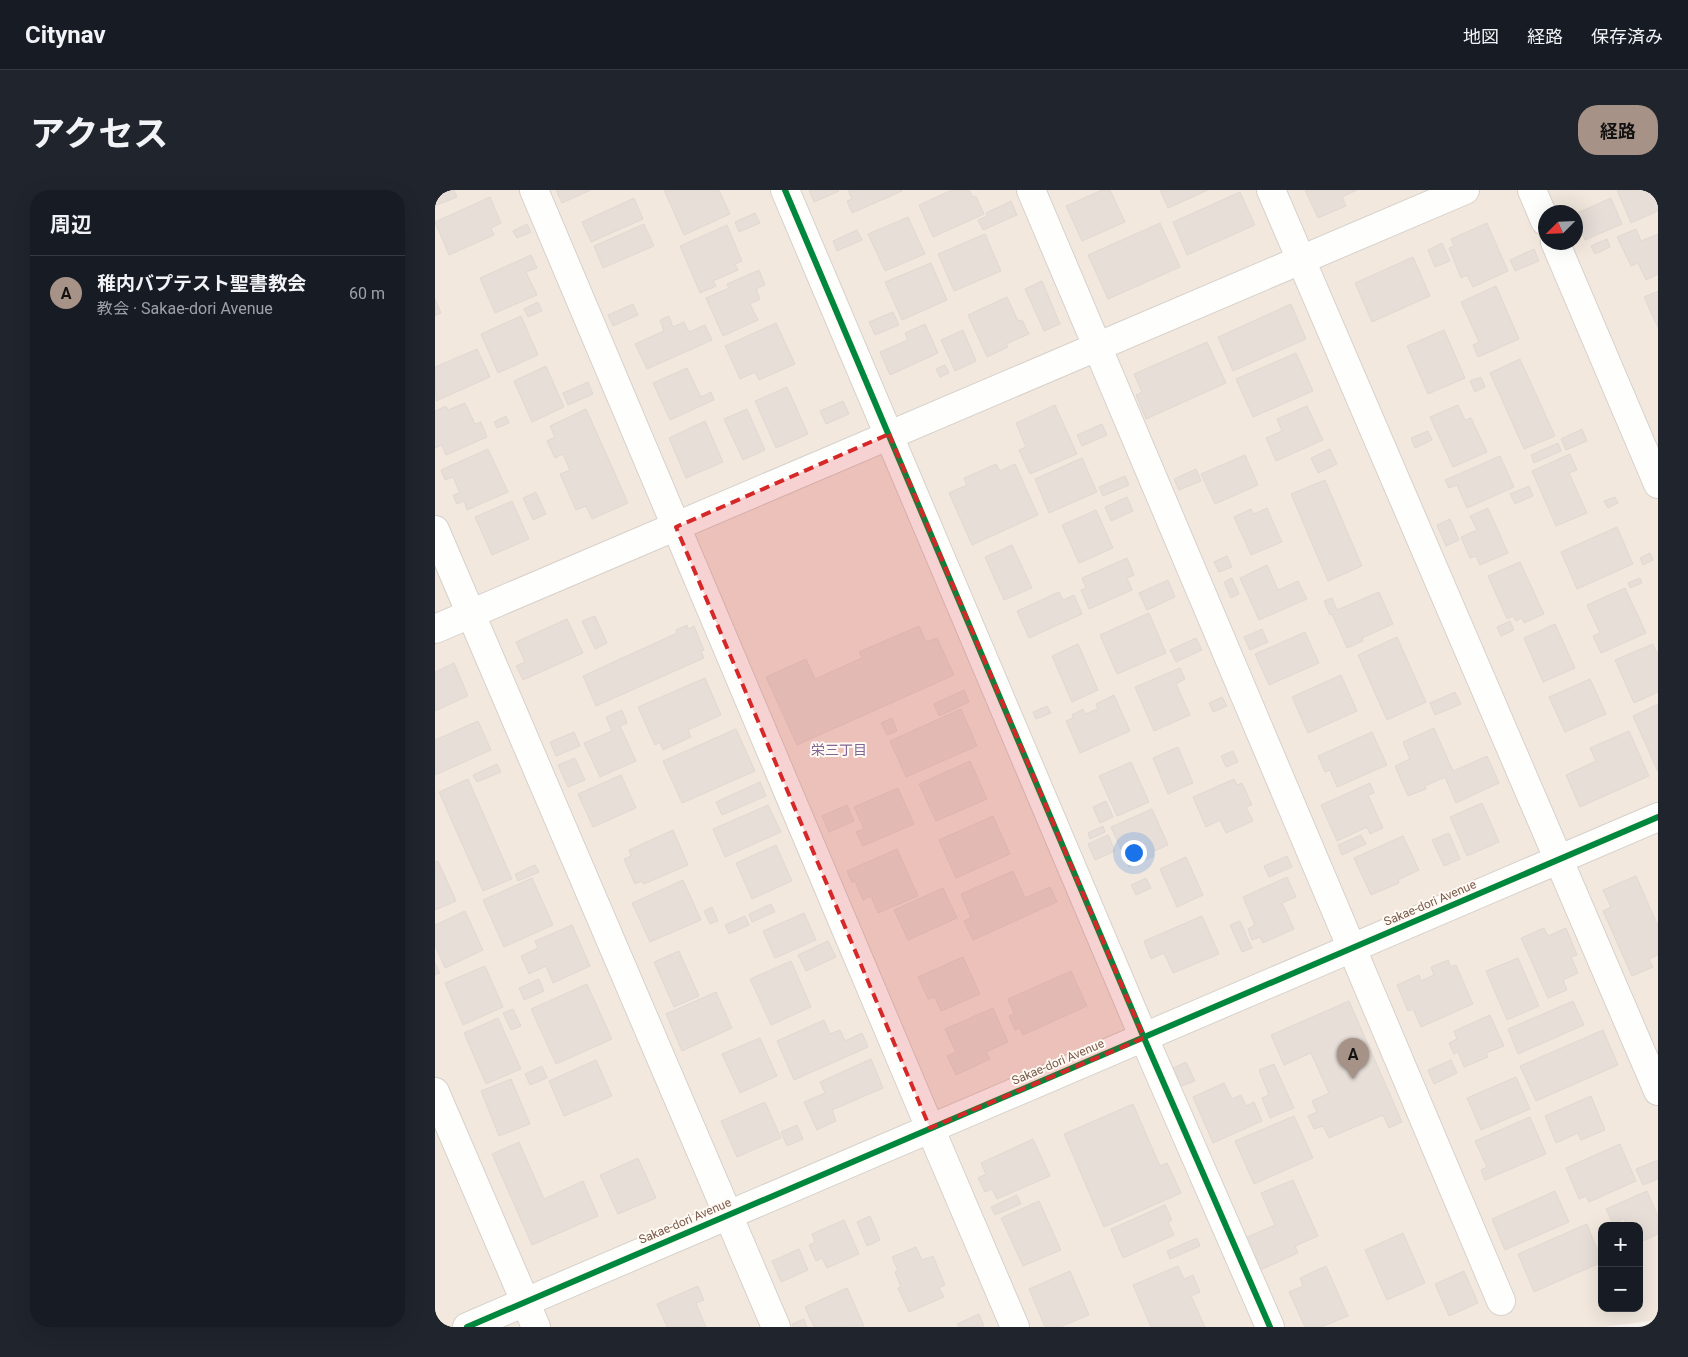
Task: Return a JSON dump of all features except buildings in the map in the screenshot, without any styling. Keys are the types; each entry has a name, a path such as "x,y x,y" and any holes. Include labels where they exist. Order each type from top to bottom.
{"street":[{"path":"534,190 1015,1327"},
{"path":"785,190 1144,1038 1270,1327"},
{"path":"1031,190 1501,1301"},
{"path":"1271,190 1658,1091"},
{"path":"435,629 1465,190"},
{"path":"1532,190 1538,205"},
{"path":"1558,250 1658,484"},
{"path":"435,530 776,1327"},
{"name":"Sakae-dori Avenue","path":"467,1327 1658,817"},
{"path":"435,1092 536,1327"}],"highlighted area":[{"path":"889,434 1144,1038 930,1128 676,527"}],"shaded area":[{"path":"435,190 1658,190 1658,1320 1603,1327 435,1327"}],"cycle path":[{"path":"785,190 1144,1038 1270,1327"},
{"path":"467,1327 1658,817"}],"place":[{"name":"稚内バプテスト聖書教会","path":"1353,1079"}],"district":[{"name":"栄三丁目","path":"839,750"}]}
